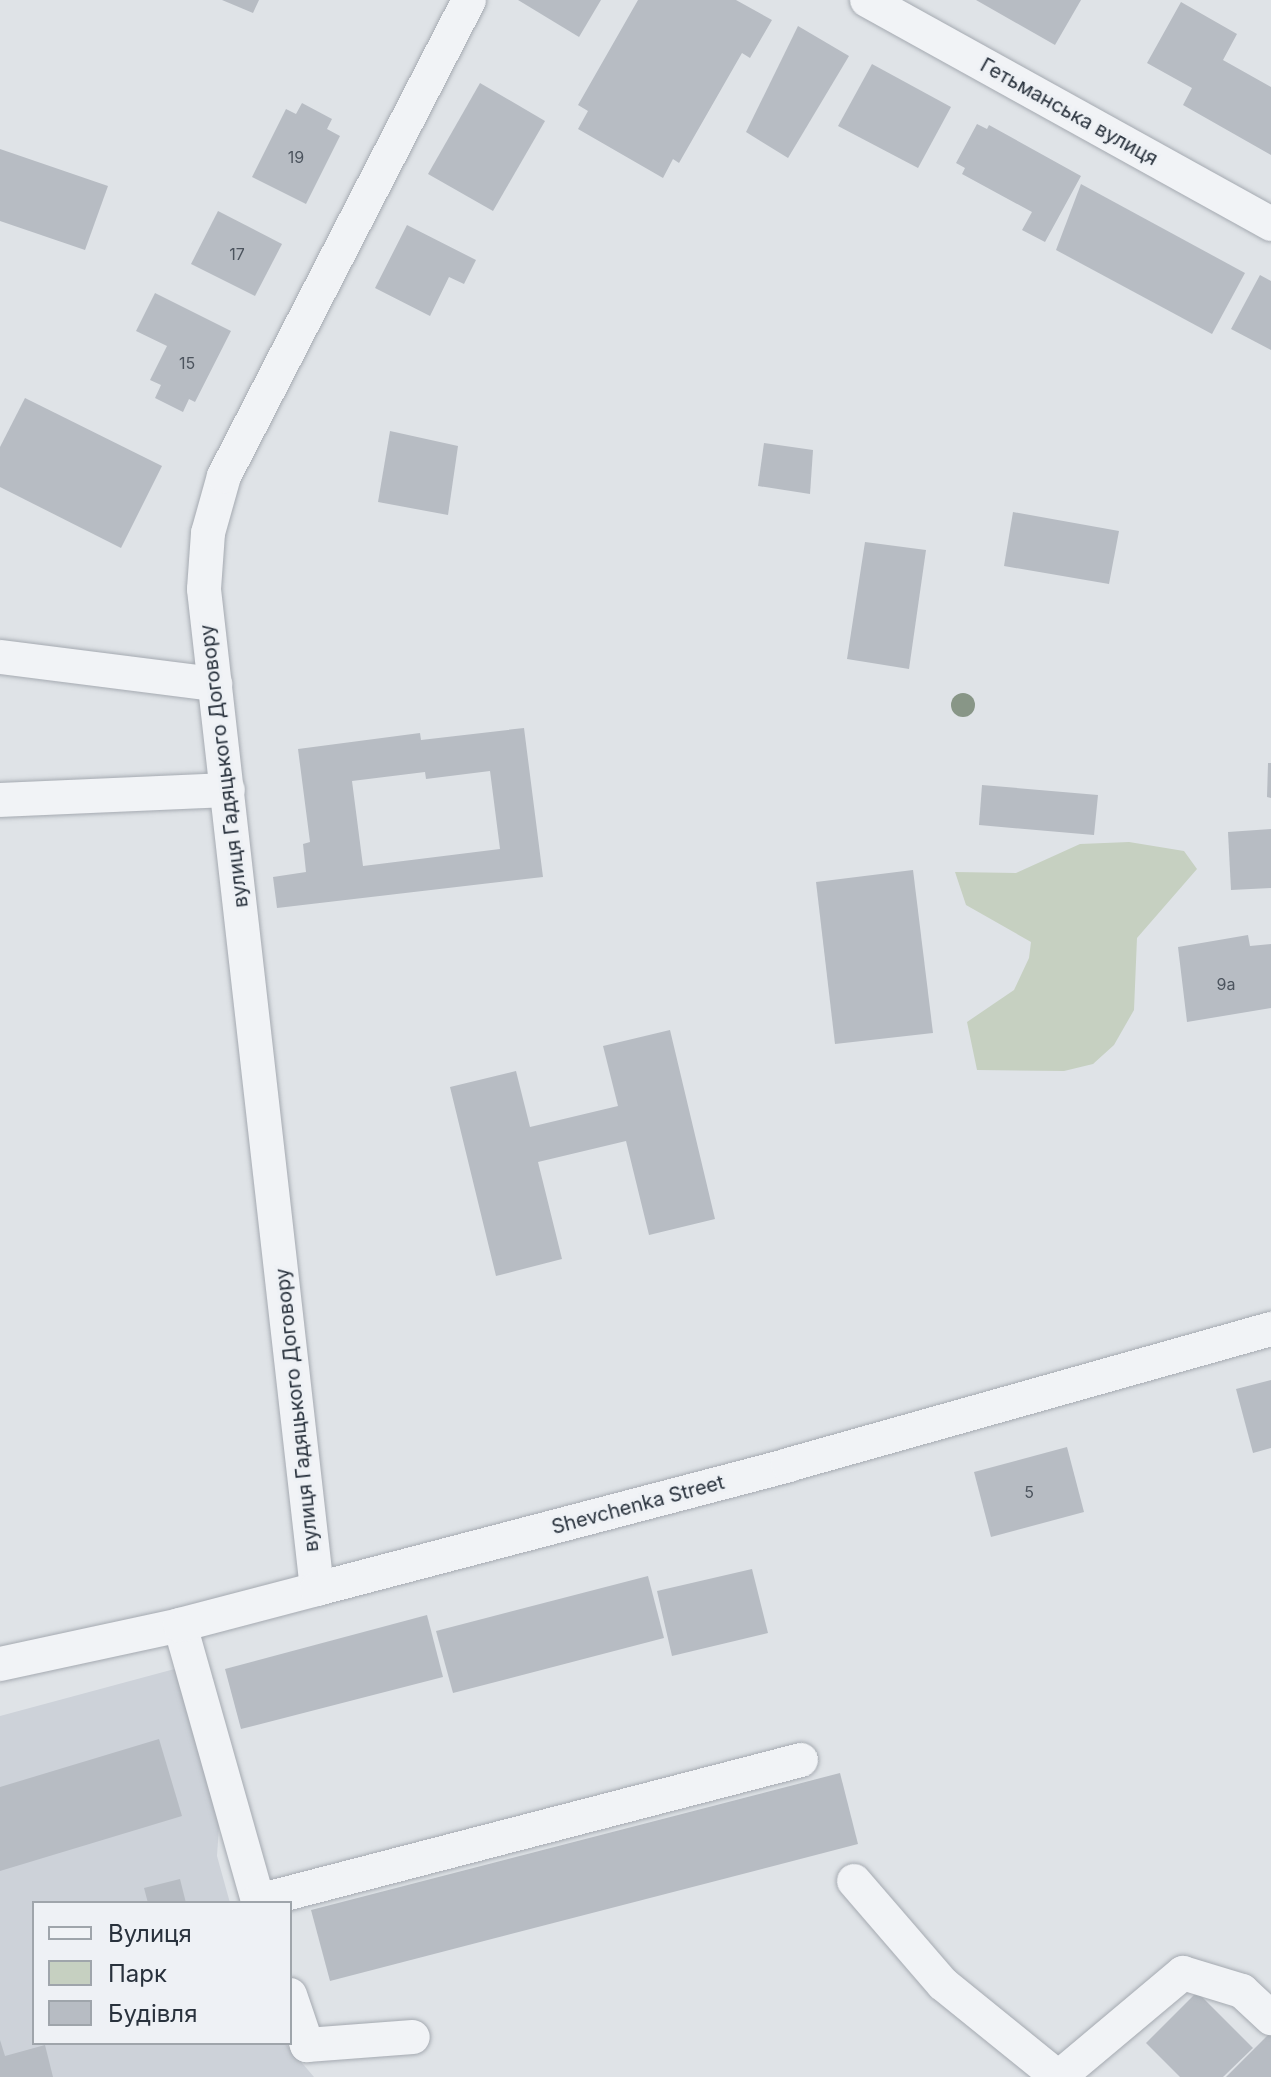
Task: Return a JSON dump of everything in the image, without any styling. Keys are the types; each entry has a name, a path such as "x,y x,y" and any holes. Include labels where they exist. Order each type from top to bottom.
{"street":[{"name":"вулиця Гадяцького Договору","path":"317,1589 204,589 208,533 224,476 469,0"},
{"name":"Гетьманська вулиця","path":"867,0 1271,224"},
{"path":"0,657 215,684"},
{"path":"0,800 228,790"},
{"name":"Shevchenka Street","path":"0,1664 180,1625 788,1465 1271,1329"},
{"path":"180,1625 258,1901"},
{"path":"262,1901 801,1760"},
{"path":"854,1881 943,1984 1059,2077 1183,1973 1242,1991 1271,2018"},
{"path":"292,2001 307,2045 413,2037"}],"shaded area":[{"path":"182,1667 221,1796 217,1856 229,1901 32,1901 32,2045 287,2045 314,2077 0,2077 0,1716"}],"green space":[{"path":"1129,842 1184,851 1197,869 1137,938 1134,1010 1114,1045 1093,1064 1064,1071 977,1070 967,1022 1014,990 1029,958 1031,942 966,905 955,872 1016,873 1080,844"}],"building":[{"path":"222,0 259,0 253,13"},
{"path":"518,0 601,0 579,37"},
{"path":"638,0 736,0 772,20 750,58 742,53 679,163 673,159 663,178 578,129 588,111 578,105"},
{"path":"976,0 1081,0 1055,45"},
{"path":"1181,2 1237,34 1223,60 1271,87 1271,155 1183,105 1192,88 1147,63"},
{"path":"798,26 849,56 788,158 746,132"},
{"path":"872,64 951,107 918,168 838,126"},
{"path":"480,83 545,121 493,211 428,174"},
{"path":"302,103 332,119 327,129 340,136 306,204 252,177 286,109 296,114"},
{"path":"977,124 987,129 989,125 1081,176 1045,242 1022,230 1032,212 962,174 965,168 956,163"},
{"path":"0,149 108,186 85,250 0,221"},
{"path":"1081,184 1245,273 1212,334 1056,250"},
{"path":"218,211 282,244 255,296 191,264"},
{"path":"407,225 476,260 464,284 449,277 430,316 375,288"},
{"path":"1260,275 1271,281 1271,350 1231,329"},
{"path":"155,293 231,331 195,402 189,399 183,412 155,398 161,385 150,380 167,346 136,331"},
{"path":"25,398 162,466 121,548 0,487 0,447"},
{"path":"390,431 458,446 448,515 378,502"},
{"path":"764,443 813,450 810,494 758,486"},
{"path":"1013,512 1119,531 1109,584 1004,566"},
{"path":"865,542 926,550 909,669 847,659"},
{"path":"524,728 543,877 277,908 273,877 306,872 303,844 310,842 298,749 420,733 421,740","holes":["490,771 500,849 363,866 352,781 425,772 426,779"]},
{"path":"1268,763 1271,763 1271,798 1267,797"},
{"path":"982,785 1098,795 1094,835 979,825"},
{"path":"1271,829 1271,888 1231,890 1228,832"},
{"path":"913,870 933,1033 835,1044 816,882"},
{"path":"1248,935 1250,946 1271,944 1271,1008 1187,1022 1178,947"},
{"path":"670,1030 715,1219 649,1235 626,1141 538,1162 562,1259 496,1276 450,1087 516,1071 530,1127 618,1106 603,1046"},
{"path":"1271,1380 1271,1448 1253,1453 1236,1389"},
{"path":"1067,1447 1084,1512 991,1537 974,1472"},
{"path":"752,1569 768,1633 672,1656 657,1591"},
{"path":"648,1576 664,1638 453,1693 436,1631"},
{"path":"427,1615 443,1677 241,1729 225,1669"},
{"path":"159,1739 182,1816 0,1871 0,1787"},
{"path":"840,1773 858,1844 330,1981 311,1910"},
{"path":"180,1879 186,1901 147,1901 144,1888"},
{"path":"1197,1992 1253,2048 1223,2077 1180,2077 1146,2043"},
{"path":"1271,2032 1271,2077 1226,2077"},
{"path":"0,2040 5,2056 45,2045 53,2077 0,2077"}]}
